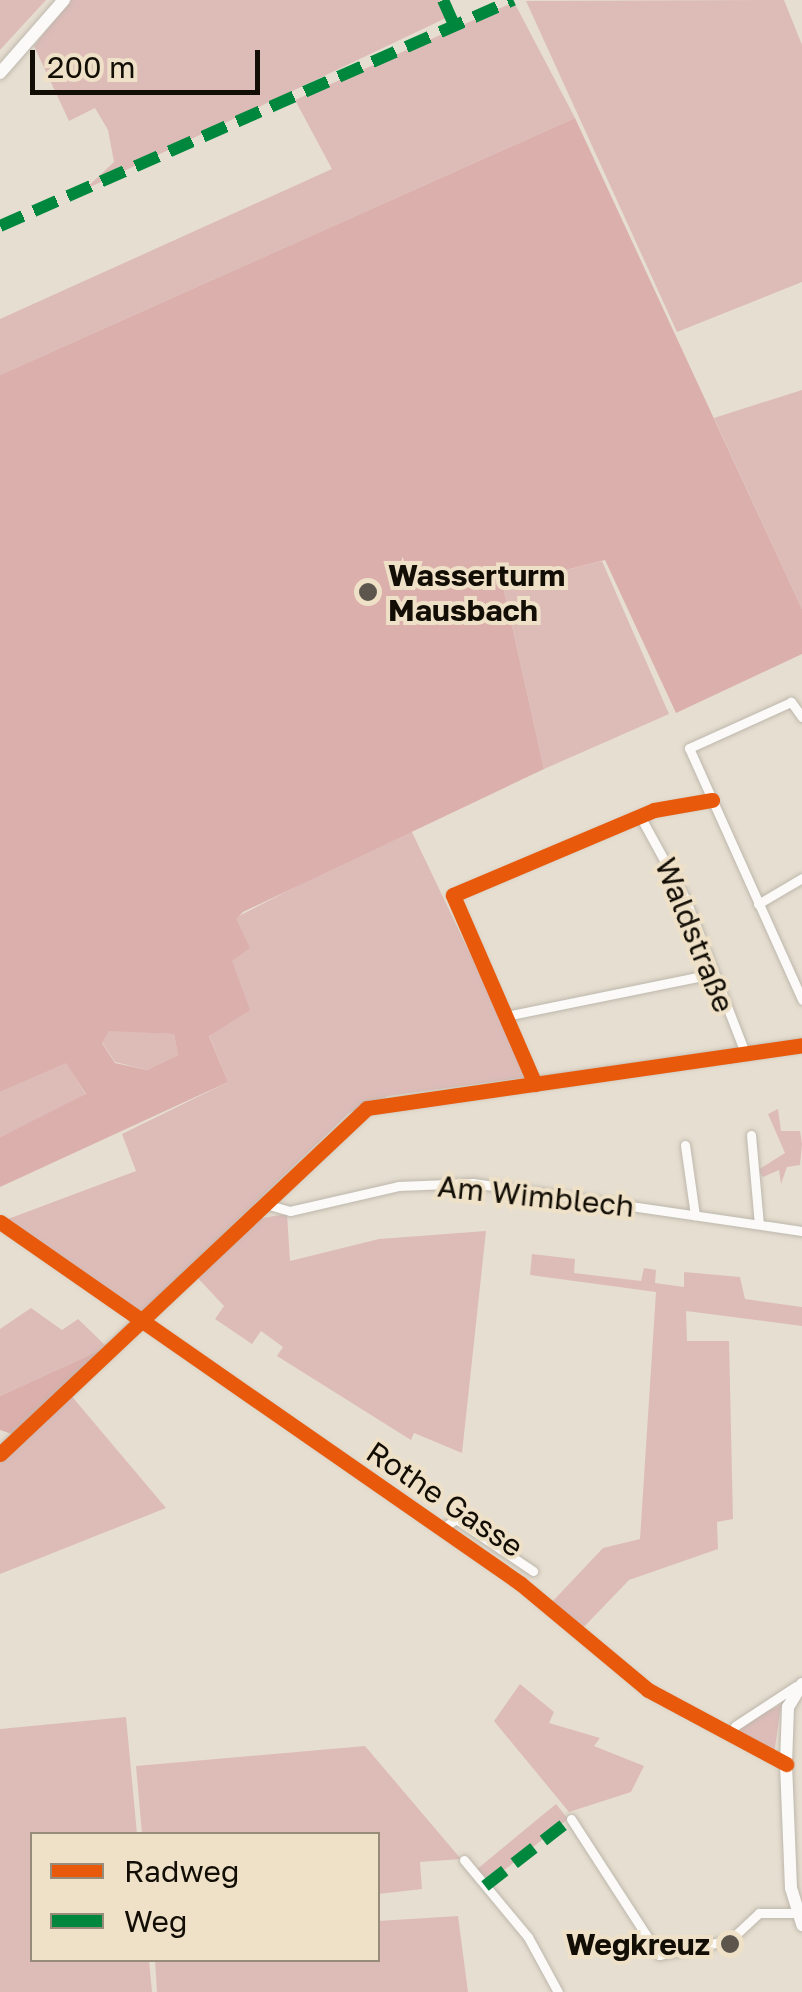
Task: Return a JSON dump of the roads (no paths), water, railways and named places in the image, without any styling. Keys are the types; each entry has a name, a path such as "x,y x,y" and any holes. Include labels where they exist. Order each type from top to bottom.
{"street":[{"path":"0,73 64,0"},
{"path":"802,717 791,702 690,748 802,1000"},
{"path":"536,1084 453,895 641,818 712,800"},
{"name":"Waldstraße","path":"641,818 685,898 708,975 746,1055"},
{"path":"758,904 802,878"},
{"path":"506,1016 708,975"},
{"path":"0,1454 261,1202 368,1108 802,1044"},
{"path":"751,1136 759,1224"},
{"path":"685,1145 695,1215"},
{"name":"Am Wimblech","path":"261,1202 290,1210 458,1182 802,1231"},
{"name":"Rothe Gasse","path":"0,1222 443,1528 648,1690 786,1764"},
{"name":"Rothe Gasse","path":"443,1528 456,1519 533,1572"},
{"path":"734,1733 802,1682"},
{"path":"571,1819 659,1955 730,1940 759,1913 800,1919 786,1764 788,1707 802,1682"},
{"path":"464,1860 528,1937 558,1992"}],"place":[{"name":"Wasserturm Mausbach","path":"368,592"},
{"name":"Wegkreuz","path":"730,1944"}]}
